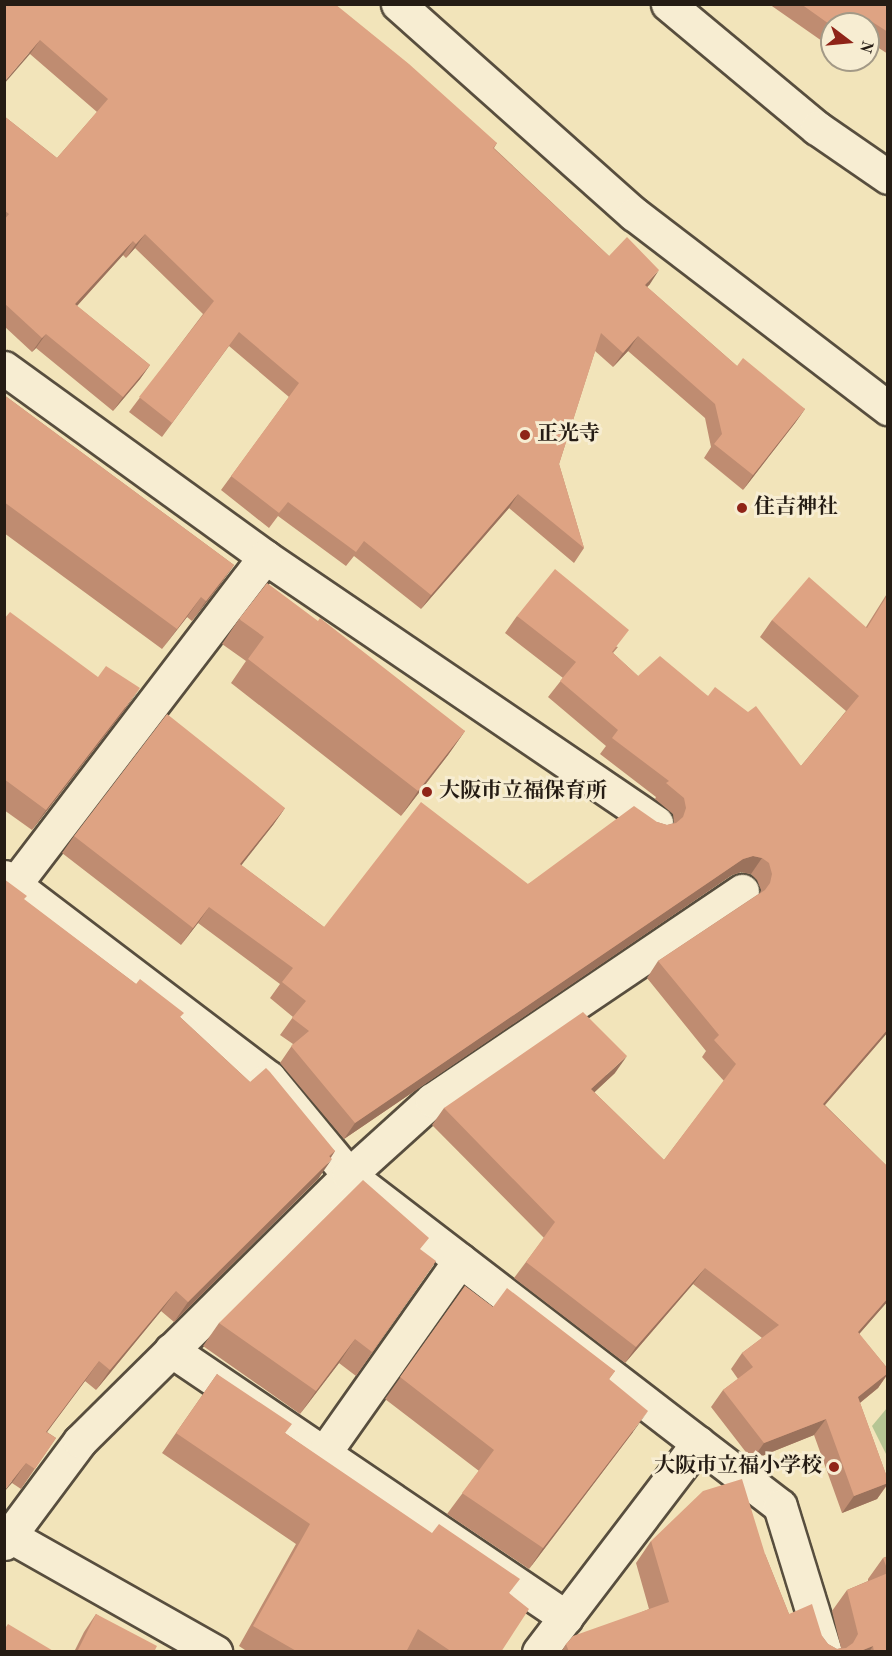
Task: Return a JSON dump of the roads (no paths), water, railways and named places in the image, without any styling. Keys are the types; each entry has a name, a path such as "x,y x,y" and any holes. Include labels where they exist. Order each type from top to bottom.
{"street":[{"path":"398,4 634,214 888,408"},
{"path":"668,4 817,128 888,177"},
{"path":"4,368 265,557 656,823"},
{"path":"265,557 9,881 269,1078 349,1175 780,1506 825,1652"},
{"path":"215,1652 7,1539 80,1441 349,1175 432,1100 742,891"},
{"path":"324,1453 460,1260"},
{"path":"171,1350 566,1617"},
{"path":"539,1652 698,1443"}],"place":[{"name":"正光寺","path":"525,435"},
{"name":"住吉神社","path":"742,508"},
{"name":"大阪市立福保育所","path":"427,792"},
{"name":"大阪市立福小学校","path":"834,1467"}]}
